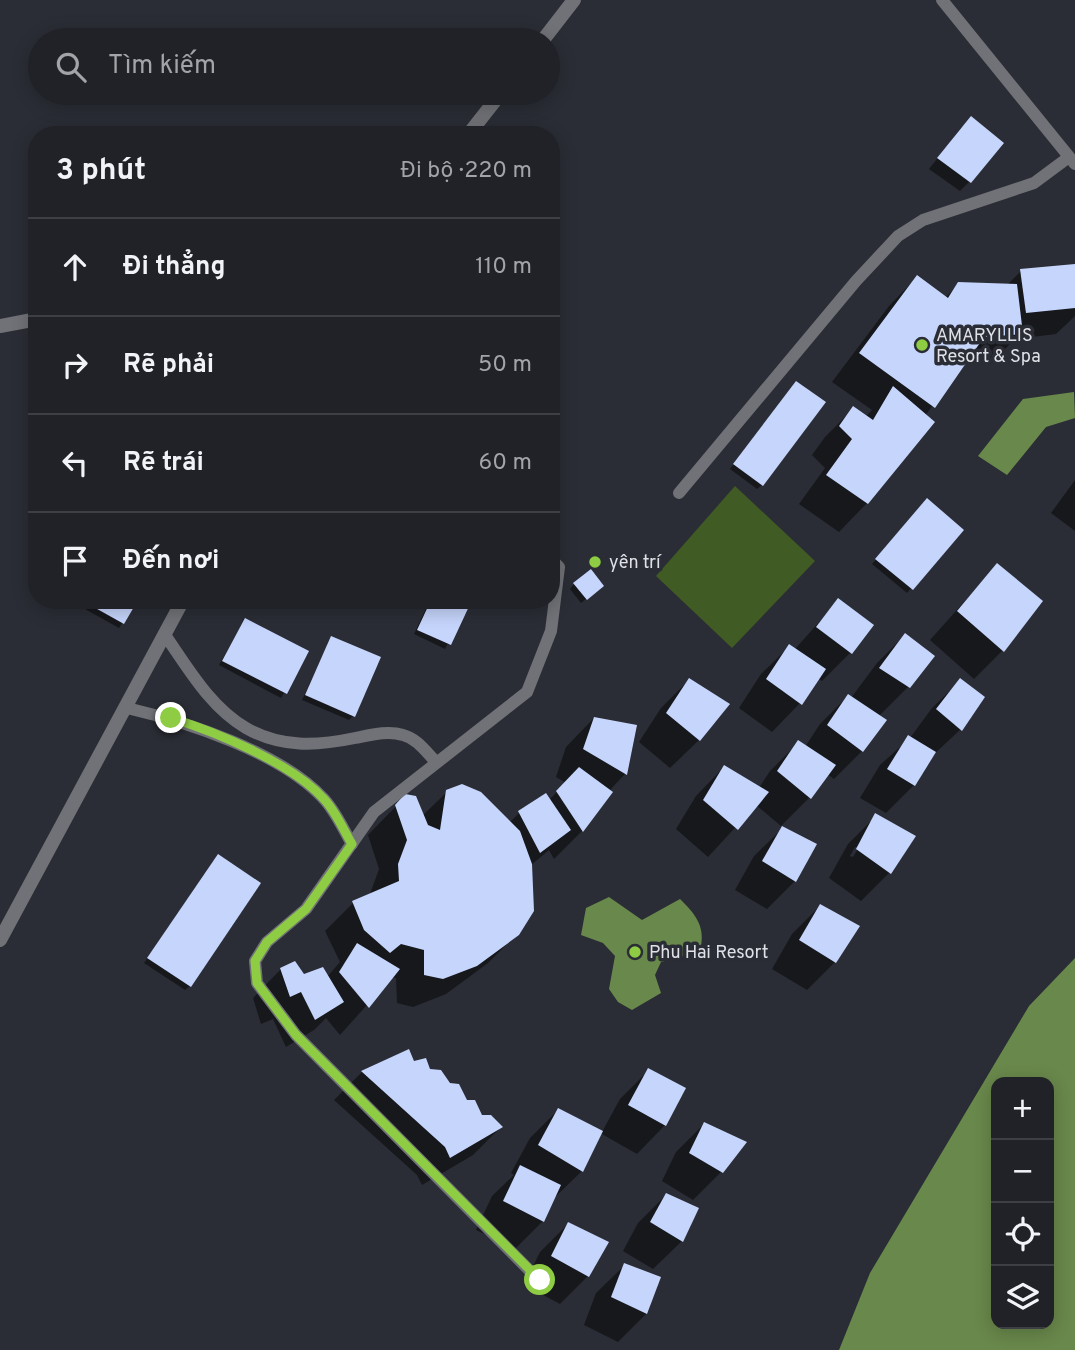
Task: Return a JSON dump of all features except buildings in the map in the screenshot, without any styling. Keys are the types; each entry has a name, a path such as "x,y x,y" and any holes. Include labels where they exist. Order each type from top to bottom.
{"street":[{"path":"552,28 574,0"},
{"path":"475,126 492,105"},
{"path":"0,327 28,321"},
{"path":"0,940 178,609"}],"lane":[{"path":"679,493 856,281 898,236 923,220 1034,183 1072,161 942,0"},
{"path":"540,1280 296,1035 257,983 255,961 267,942 306,909 374,812 527,692 551,631 554,609"},
{"path":"165,635 202,688 245,727 269,738 301,746 377,734 402,734 416,741 436,762"},
{"path":"127,708 209,730 292,773 325,799 352,844"}],"shaded area":[{"path":"1074,392 1075,418 1046,427 1007,475 978,456 1023,399"},
{"path":"735,486 815,561 732,648 656,576"},
{"path":"609,897 642,920 680,899 694,915 702,932 701,947 691,954 661,962 655,975 661,993 632,1010 618,1002 609,989 615,956 603,943 581,935 586,908"},
{"path":"1075,958 1075,1350 839,1350 870,1273 1029,1006"}],"place":[{"name":"AMARYLLIS Resort & Spa","path":"922,345"},
{"name":"yên trí","path":"595,562"},
{"name":"Phu Hai Resort","path":"635,952"}],"route":[{"path":"171,718 209,730 292,773 325,799 352,844 306,909 267,942 255,961 257,983 296,1035 540,1280"}]}
